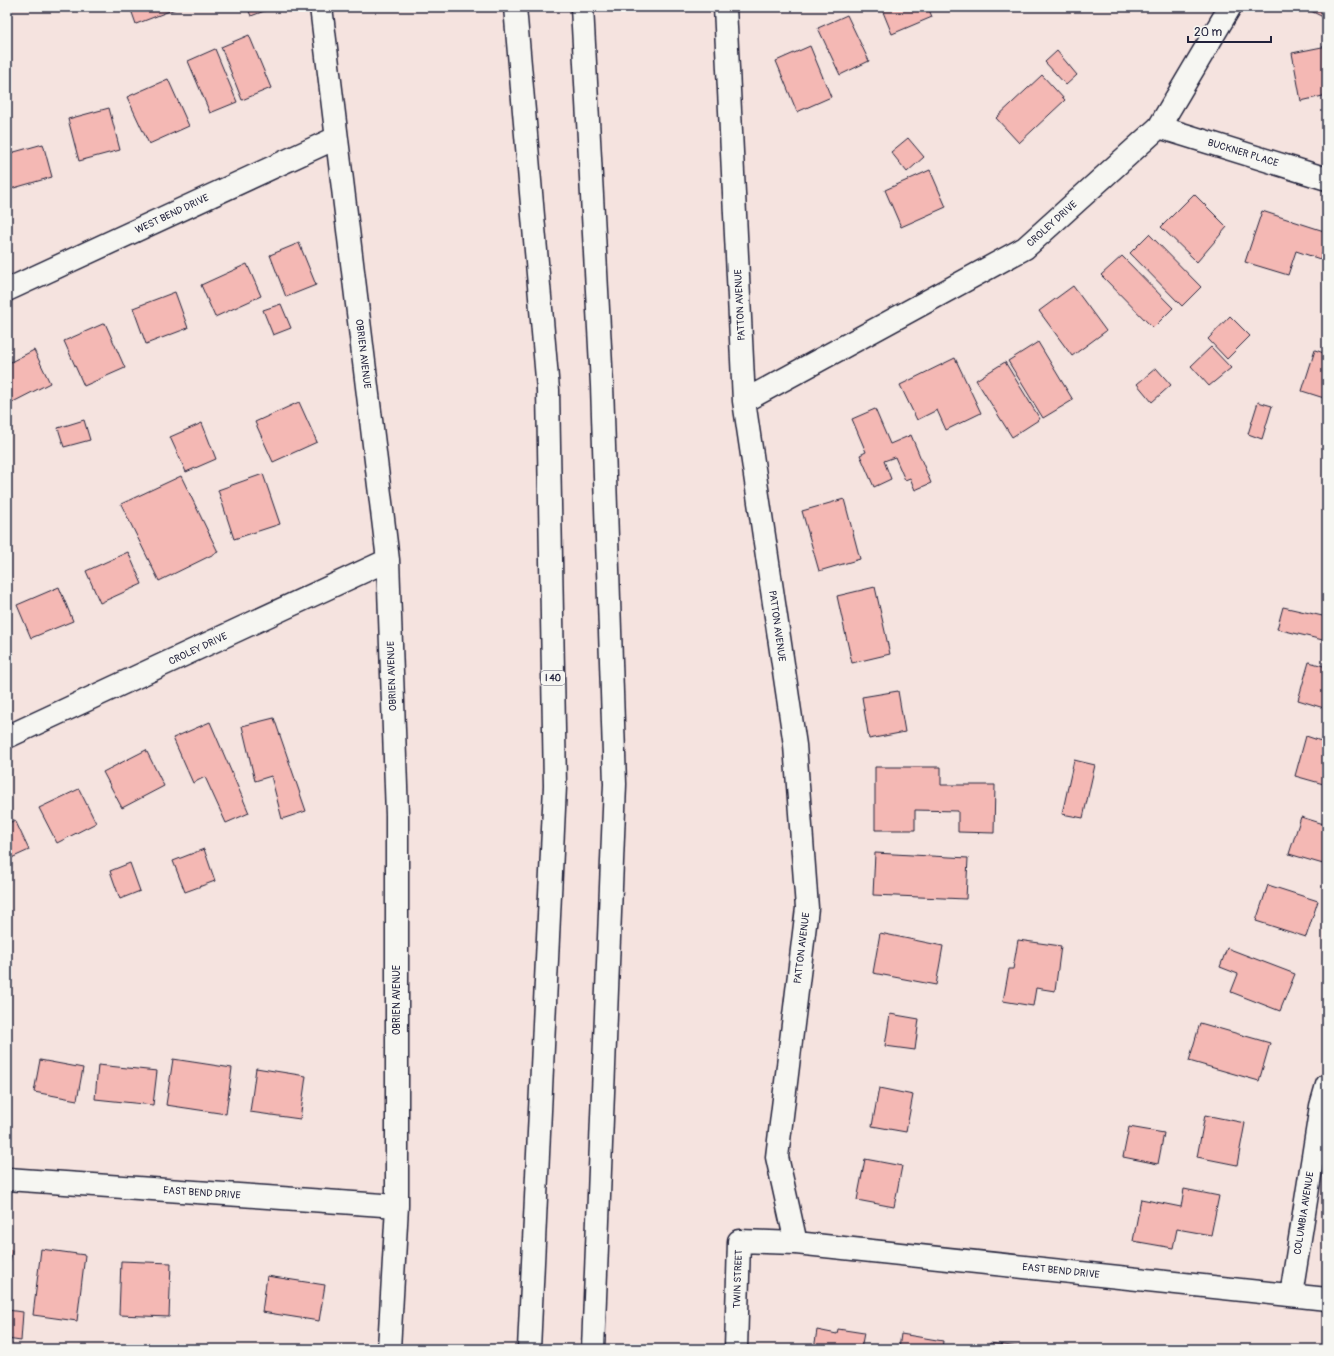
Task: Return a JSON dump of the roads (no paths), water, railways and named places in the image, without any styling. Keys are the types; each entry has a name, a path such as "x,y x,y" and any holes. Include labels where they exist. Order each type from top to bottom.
{"main road":[{"name":"OBRIEN AVENUE","path":"321,7 388,560 397,815 397,1206 389,1349"},
{"name":"I 40","path":"515,7 548,390 554,786 528,1349"},
{"path":"582,7 602,386 615,784 593,1349"},
{"name":"PATTON AVENUE","path":"725,7 744,401 795,746 807,908 777,1157 796,1243"},
{"name":"CROLEY DRIVE","path":"744,401 1025,248 1159,127 1230,7"},
{"name":"BUCKNER PLACE","path":"1159,127 1327,179"},
{"name":"WEST BEND DRIVE","path":"7,290 336,138"},
{"name":"CROLEY DRIVE","path":"7,737 388,560"},
{"name":"COLUMBIA AVENUE","path":"1291,1295 1321,1106 1327,1085"},
{"name":"EAST BEND DRIVE","path":"7,1179 397,1206"},
{"name":"TWIN STREET","path":"736,1349 740,1241 796,1243"},
{"name":"EAST BEND DRIVE","path":"796,1243 1327,1299"}]}
